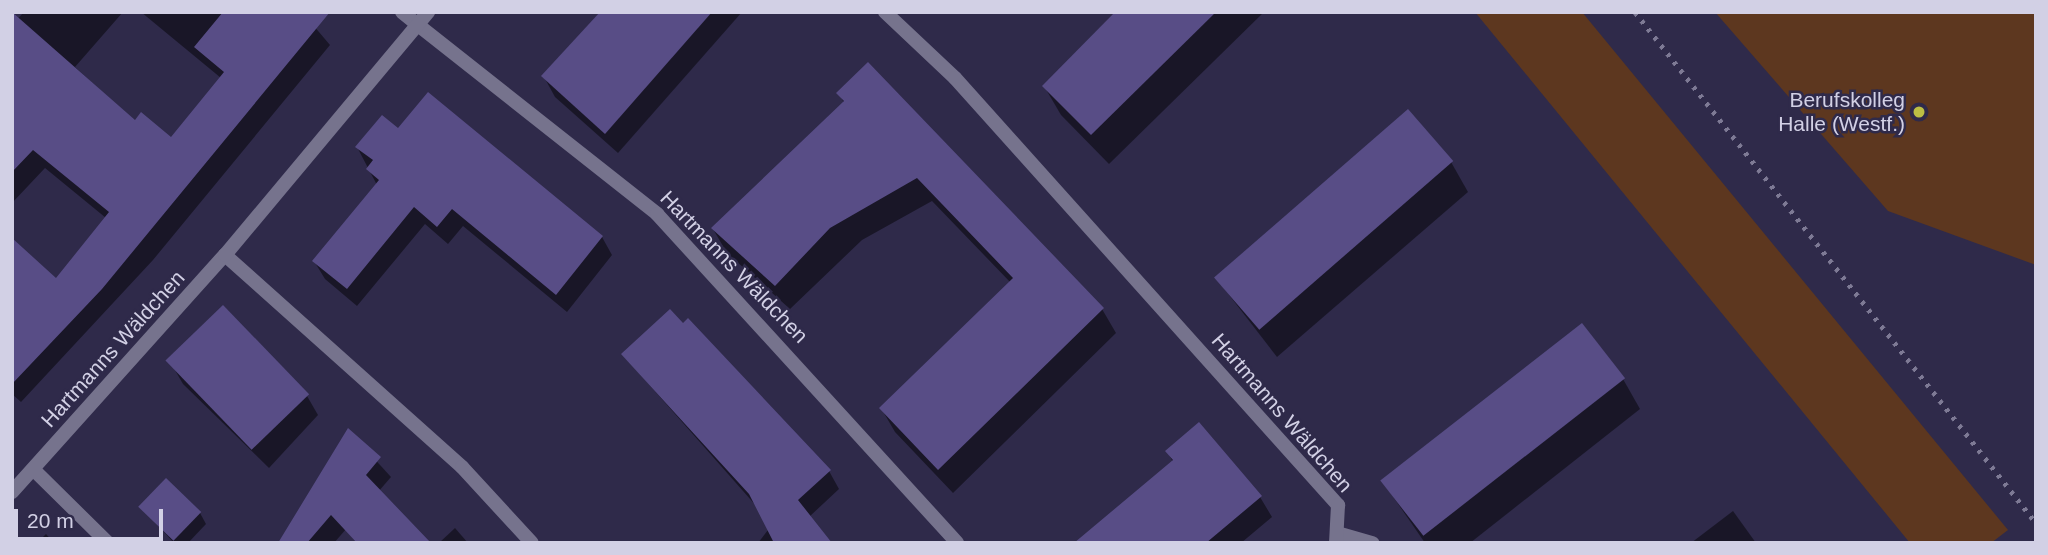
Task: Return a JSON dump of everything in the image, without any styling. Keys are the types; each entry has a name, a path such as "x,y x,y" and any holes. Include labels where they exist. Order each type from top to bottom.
{"street":[{"path":"402,12 418,25"},
{"name":"Hartmanns Wäldchen","path":"12,492 225,255 428,12"},
{"name":"Hartmanns Wäldchen","path":"885,12 955,78 1338,505 1337,538"},
{"name":"Hartmanns Wäldchen","path":"418,25 657,214 957,543"},
{"path":"225,255 463,467 532,543"},
{"path":"34,470 108,543"},
{"path":"1337,538 1373,543"}],"shaded area":[{"path":"1475,12 1582,12 2008,530 1991,543 1910,543"},
{"name":"Berufskolleg Halle (Westf.)","path":"1715,12 2036,12 2036,265 1888,211"}],"building":[{"path":"12,12 135,120 141,112 171,137 224,72 194,47 223,12 330,12 102,289 12,384 12,238 56,278 109,212 33,150 12,172"},
{"path":"600,12 712,12 605,134 541,76"},
{"path":"1115,12 1216,12 1091,135 1042,86"},
{"path":"868,62 1104,308 938,470 879,408 1013,278 917,178 830,228 775,286 711,228 844,101 836,93"},
{"path":"428,92 603,236 556,295 452,209 437,227 414,207 347,289 312,261 379,180 366,169 373,160 355,147 382,115 398,128"},
{"path":"1408,109 1453,161 1259,330 1214,278"},
{"path":"223,305 309,394 252,450 165,361"},
{"path":"670,309 683,323 688,318 831,470 798,500 832,543 774,543 749,494 621,354"},
{"path":"1582,323 1625,378 1423,536 1380,481"},
{"path":"1199,422 1262,496 1206,543 1074,543 1173,460 1165,451"},
{"path":"348,428 381,457 366,475 431,543 357,543 331,515 307,543 278,543"},
{"path":"166,478 201,512 173,541 138,507"}],"railway":[{"path":"1635,12 2036,523"}],"place":[{"name":"Berufskolleg Halle (Westf.)","path":"1919,112"}]}
